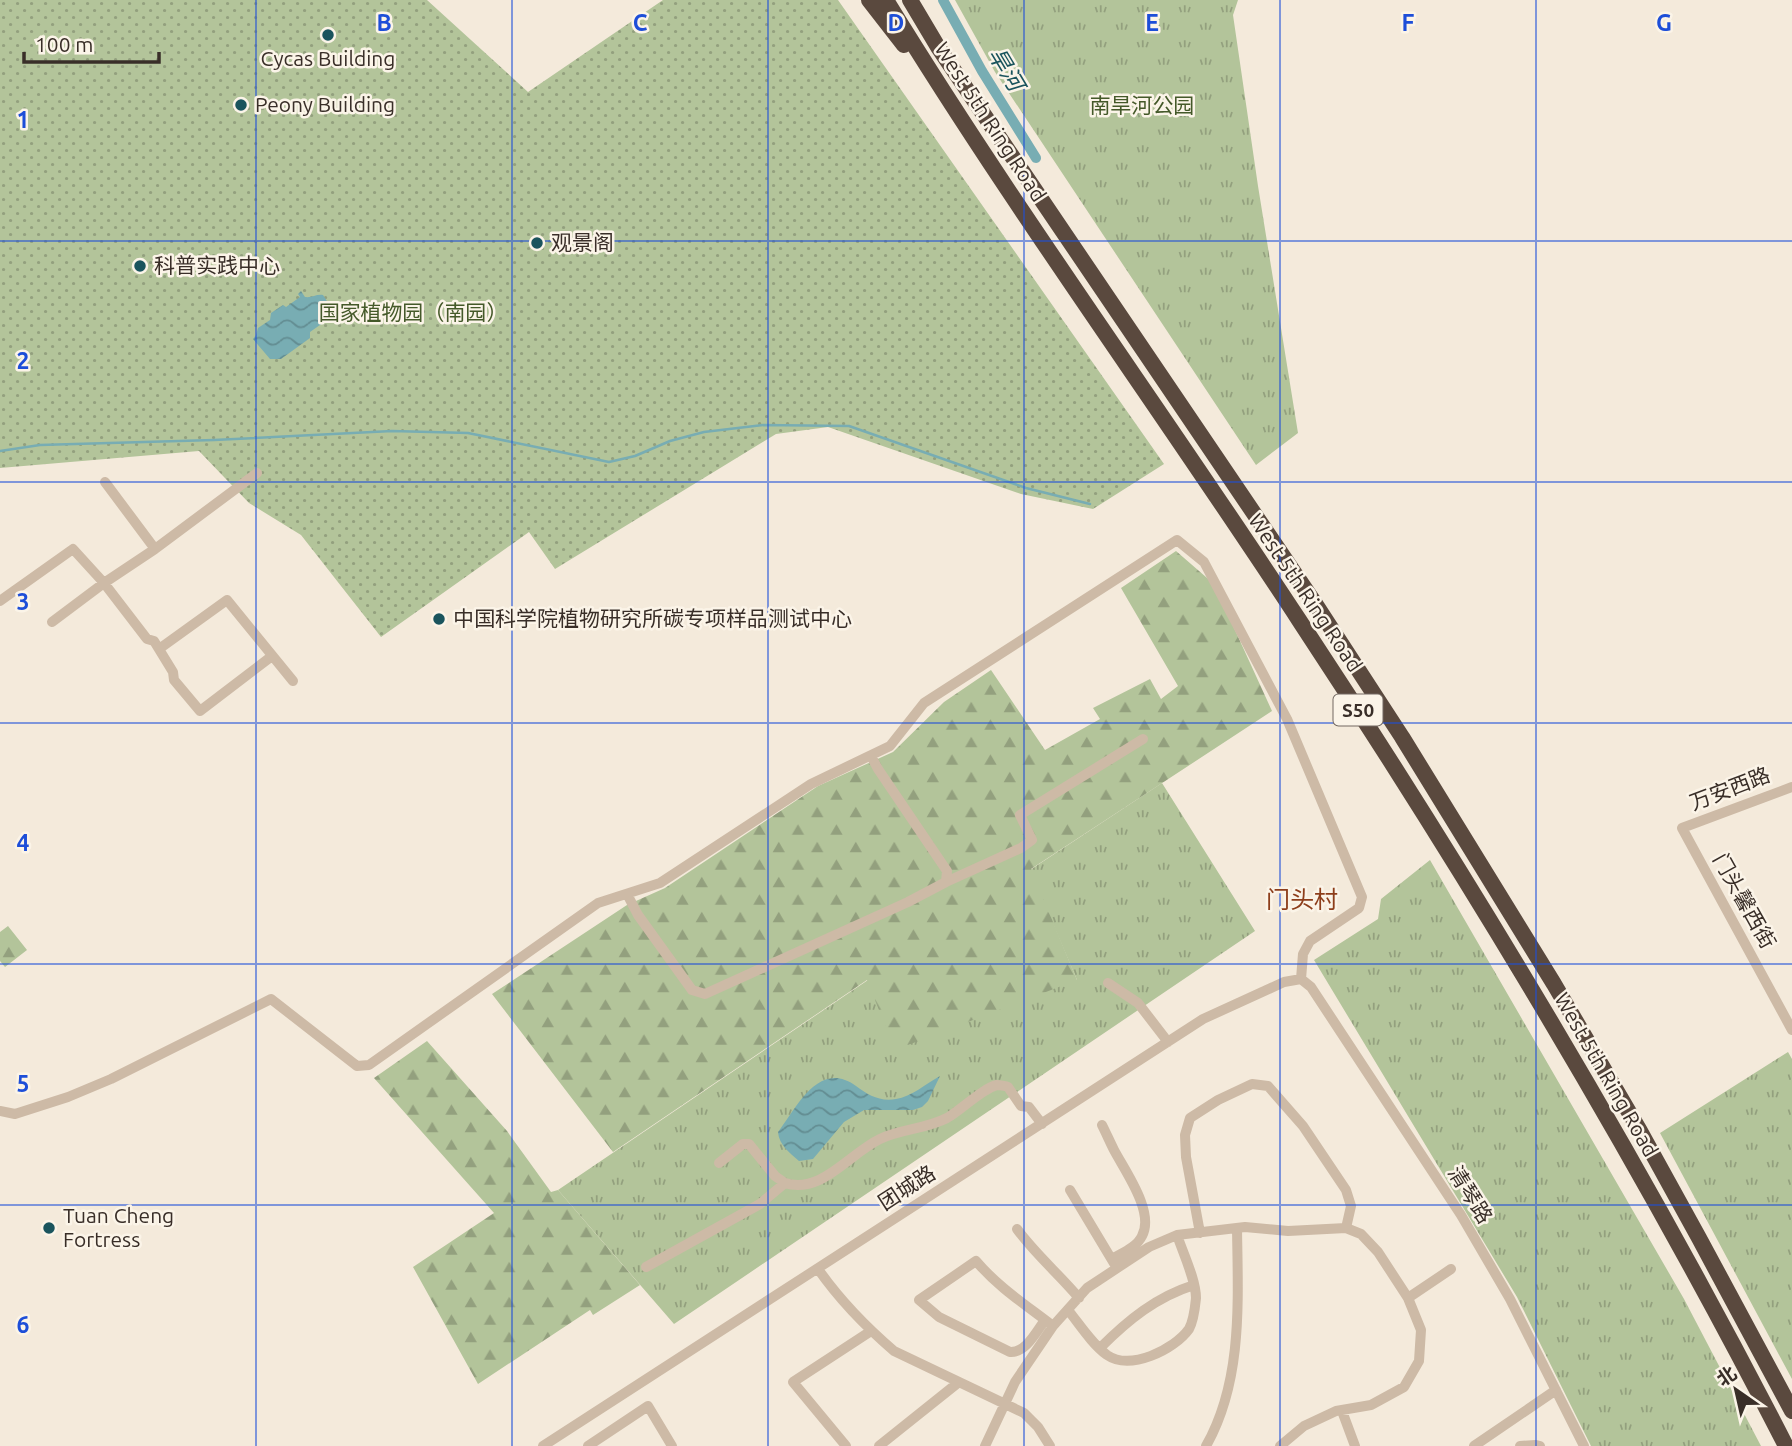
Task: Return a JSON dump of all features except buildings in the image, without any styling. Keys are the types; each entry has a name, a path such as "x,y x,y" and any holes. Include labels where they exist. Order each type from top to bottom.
{"highway":[{"path":"869,0 945,96"},
{"name":"West 5th Ring Road","path":"886,0 945,96 1297,616 1461,872 1622,1142 1786,1446"},
{"name":"West 5th Ring Road","path":"910,0 939,47 1314,602 1416,760 1555,984 1614,1086 1792,1411"},
{"path":"918,0 939,47"}],"street":[{"path":"52,622 257,473"},
{"path":"105,482 155,549"},
{"path":"0,1111 15,1115 68,1097 111,1079 271,999 356,1066 369,1066 598,903 660,884 811,784 890,746 924,703 1177,540 1204,562 1287,719 1362,897 1359,908 1310,941 1303,954 1301,979"},
{"path":"0,584 4,597 73,549 104,583 147,639 154,641 173,672 174,680 200,711 272,656"},
{"path":"159,649 227,600 293,681"},
{"path":"626,894 692,990 705,994 1021,848 1032,840 1020,815 1143,738"},
{"path":"871,756 947,871 946,882"},
{"name":"万安西路","path":"1682,828 1792,787"},
{"name":"门头馨西街","path":"1682,828 1792,1030"},
{"name":"团城路","path":"543,1446 1203,1019 1284,982 1301,979"},
{"name":"清琴路","path":"1301,979 1311,987 1461,1215 1510,1299 1584,1446"},
{"path":"1108,983 1138,1003 1168,1042"},
{"path":"1200,1233 1186,1157 1185,1135 1190,1118 1217,1100 1252,1084 1268,1086 1303,1126 1346,1190 1351,1206 1346,1228"},
{"path":"719,1163 743,1144 749,1144 775,1176 785,1183 794,1186 811,1184 825,1178 879,1139 947,1118 998,1085 1008,1087 1021,1106 1029,1107 1042,1124"},
{"path":"1049,1323 1000,1287 976,1261 919,1300 939,1317 1010,1352 1018,1353 1049,1323 1068,1310 1087,1288 1134,1246 1142,1237 1146,1226 1143,1206 1136,1188 1102,1125"},
{"path":"646,1267 760,1203 785,1183"},
{"path":"1070,1190 1114,1263"},
{"path":"1114,1263 1177,1236 1245,1227 1288,1231 1346,1228 1361,1234 1378,1252 1408,1298 1421,1329 1419,1361 1404,1387 1371,1405 1342,1410 1304,1426 1292,1442 1280,1446"},
{"path":"1206,1446 1226,1399 1232,1370 1237,1228"},
{"path":"1017,1229 1032,1250 1079,1298"},
{"path":"1068,1310 1109,1356 1129,1361 1146,1358 1165,1349 1189,1329 1194,1315 1196,1294 1177,1236"},
{"path":"818,1269 832,1289 871,1331 894,1351 1024,1413 1038,1427 1050,1446"},
{"path":"1408,1298 1451,1269"},
{"path":"1100,1348 1155,1302 1194,1285"},
{"path":"985,1446 1015,1382 1049,1323"},
{"path":"846,1446 793,1382 871,1331"},
{"path":"880,1446 959,1382"},
{"path":"1474,1446 1556,1390"},
{"path":"587,1446 648,1406 667,1444"},
{"path":"1342,1410 1355,1446"},
{"path":"1520,1446 1540,1446"}],"green space":[{"name":"国家植物园（南园）","path":"0,0 427,0 528,92 663,0 838,0 1164,464 1093,509 1021,494 828,427 776,434 555,569 529,532 381,637 301,535 249,503 199,451 0,468"},
{"name":"南旱河公园","path":"955,0 1238,0 1233,15 1298,433 1256,465 995,72"},
{"path":"1176,551 1214,584 1272,711 1031,869 1077,980 895,1050 867,980 613,1152 492,994 627,905 665,888 818,786 893,752 944,702 991,670 1045,750 1100,719 1093,708 1150,679 1161,699 1178,686 1121,588"},
{"path":"1162,783 1255,931 674,1324 558,1190 868,980 1077,980 1030,870"},
{"path":"1430,860 1684,1299 1761,1446 1591,1446 1517,1297 1314,960 1378,919 1381,899"},
{"path":"8,926 27,950 5,967 0,961 0,932"},
{"path":"427,1041 507,1131 551,1192 558,1190 640,1285 593,1315 590,1310 478,1384 413,1267 494,1213 374,1078"},
{"path":"1788,1052 1792,1059 1792,1379 1660,1133"}],"water":[{"path":"301,291 305,297 323,295 332,309 330,318 310,332 310,338 281,359 270,359 253,339 258,328 270,320 271,313 300,297 298,294"},
{"path":"940,1076 928,1101 922,1107 913,1110 864,1110 844,1122 813,1159 799,1161 780,1141 778,1132 801,1099 820,1082 831,1078 843,1079 874,1097 890,1100 907,1096"}],"waterway":[{"name":"旱河","path":"943,0 982,71 1036,158"},
{"path":"0,451 40,445 392,431 468,433 609,462 635,456 670,441 704,432 763,425 849,426 1026,488 1090,504"}],"place":[{"name":"Cycas Building","path":"328,35"},
{"name":"Peony Building","path":"241,105"},
{"name":"观景阁","path":"537,243"},
{"name":"科普实践中心","path":"140,266"},
{"name":"中国科学院植物研究所碳专项样品测试中心","path":"439,619"},
{"name":"Tuan Cheng Fortress","path":"49,1228"}],"district":[{"name":"门头村","path":"1302,900"}]}
